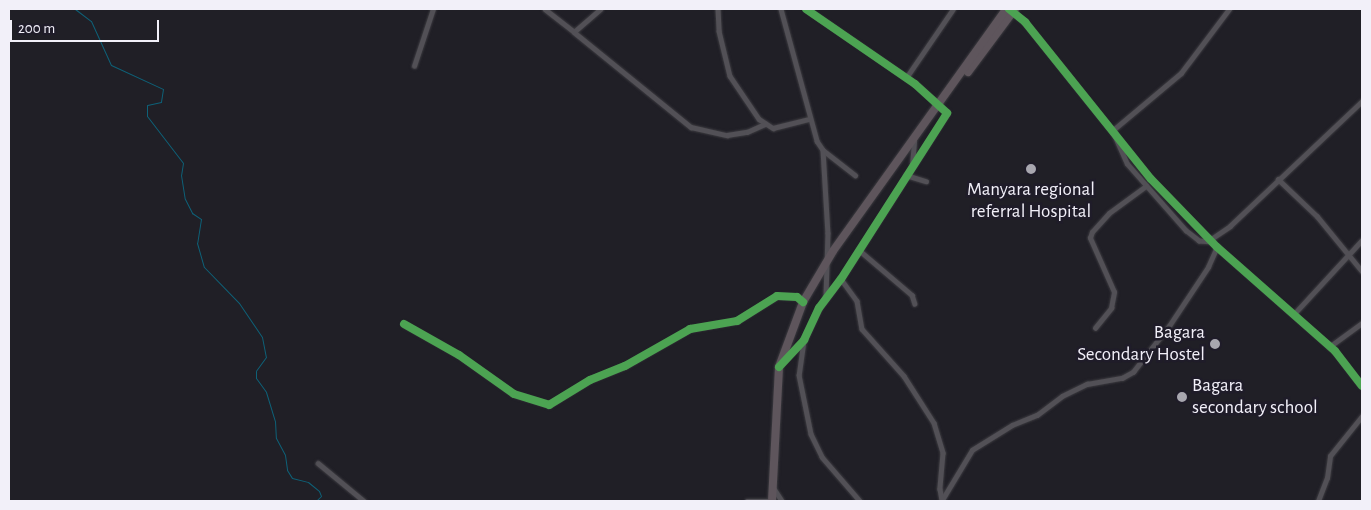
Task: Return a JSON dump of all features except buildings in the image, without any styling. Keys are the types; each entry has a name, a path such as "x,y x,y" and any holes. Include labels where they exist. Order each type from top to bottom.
{"highway":[{"path":"772,501 779,367 803,302 827,261 948,94 982,56 1011,10"}],"street":[{"path":"414,66 433,9"},
{"path":"545,9 691,127 727,135 765,124"},
{"path":"574,32 600,9"},
{"path":"718,9 719,31 730,76 746,103 765,124 772,128 808,119"},
{"path":"781,9 799,69 808,119 823,150 828,233 826,298"},
{"path":"779,367 804,340 826,298 841,279 906,175 946,118 947,113 906,78 806,9"},
{"path":"906,78 953,9"},
{"path":"1112,131 1181,73 1229,9"},
{"path":"1011,10 1025,22 1151,179 1217,247 1294,314 1347,364 1362,386"},
{"path":"1212,241 1362,101"},
{"path":"1112,131 1128,164 1146,186 1192,236 1212,241"},
{"path":"912,167 914,141"},
{"path":"823,150 855,175"},
{"path":"906,175 926,181"},
{"path":"1278,179 1316,216 1362,271"},
{"path":"1095,328 1111,308 1114,292 1090,238 1092,232 1109,213 1146,186"},
{"path":"1294,314 1362,240"},
{"path":"943,501 972,450 1012,425 1037,415 1062,396 1087,384 1122,378 1133,372 1173,320 1208,267 1217,247"},
{"path":"859,250 912,295 915,304"},
{"path":"841,279 857,302 862,329 904,376 934,422 943,453 940,489 943,501"},
{"path":"404,324 452,351 514,394 549,405 590,380 625,366 690,329 737,321 777,296 789,295 803,302"},
{"path":"1329,347 1362,323"},
{"path":"804,340 799,375 812,434 822,457 860,501"},
{"path":"1318,501 1328,478 1330,456 1362,416"},
{"path":"318,463 364,501"},
{"path":"772,486 782,501"},
{"path":"746,501 772,501"}],"waterway":[{"path":"75,9 91,21 111,65 163,89 161,102 147,105 147,116 183,163 181,175 185,199 192,213 201,219 197,243 204,267 239,303 262,337 266,357 256,371 256,378 266,392 275,421 276,438 285,455 287,470 292,478 308,482 319,491 321,496 316,501"}],"cycle path":[{"path":"779,367 804,340 819,308 841,279 947,113 915,84 806,9"},
{"path":"1009,9 1025,22 1151,179 1217,247 1335,351 1362,386"},
{"path":"404,324 459,355 514,394 549,405 590,380 625,366 690,329 737,321 777,296 797,297 803,302"}],"place":[{"name":"Manyara regional referral Hospital","path":"1031,169"},
{"name":"Bagara Secondary Hostel","path":"1215,344"},
{"name":"Bagara secondary school","path":"1182,397"}]}
